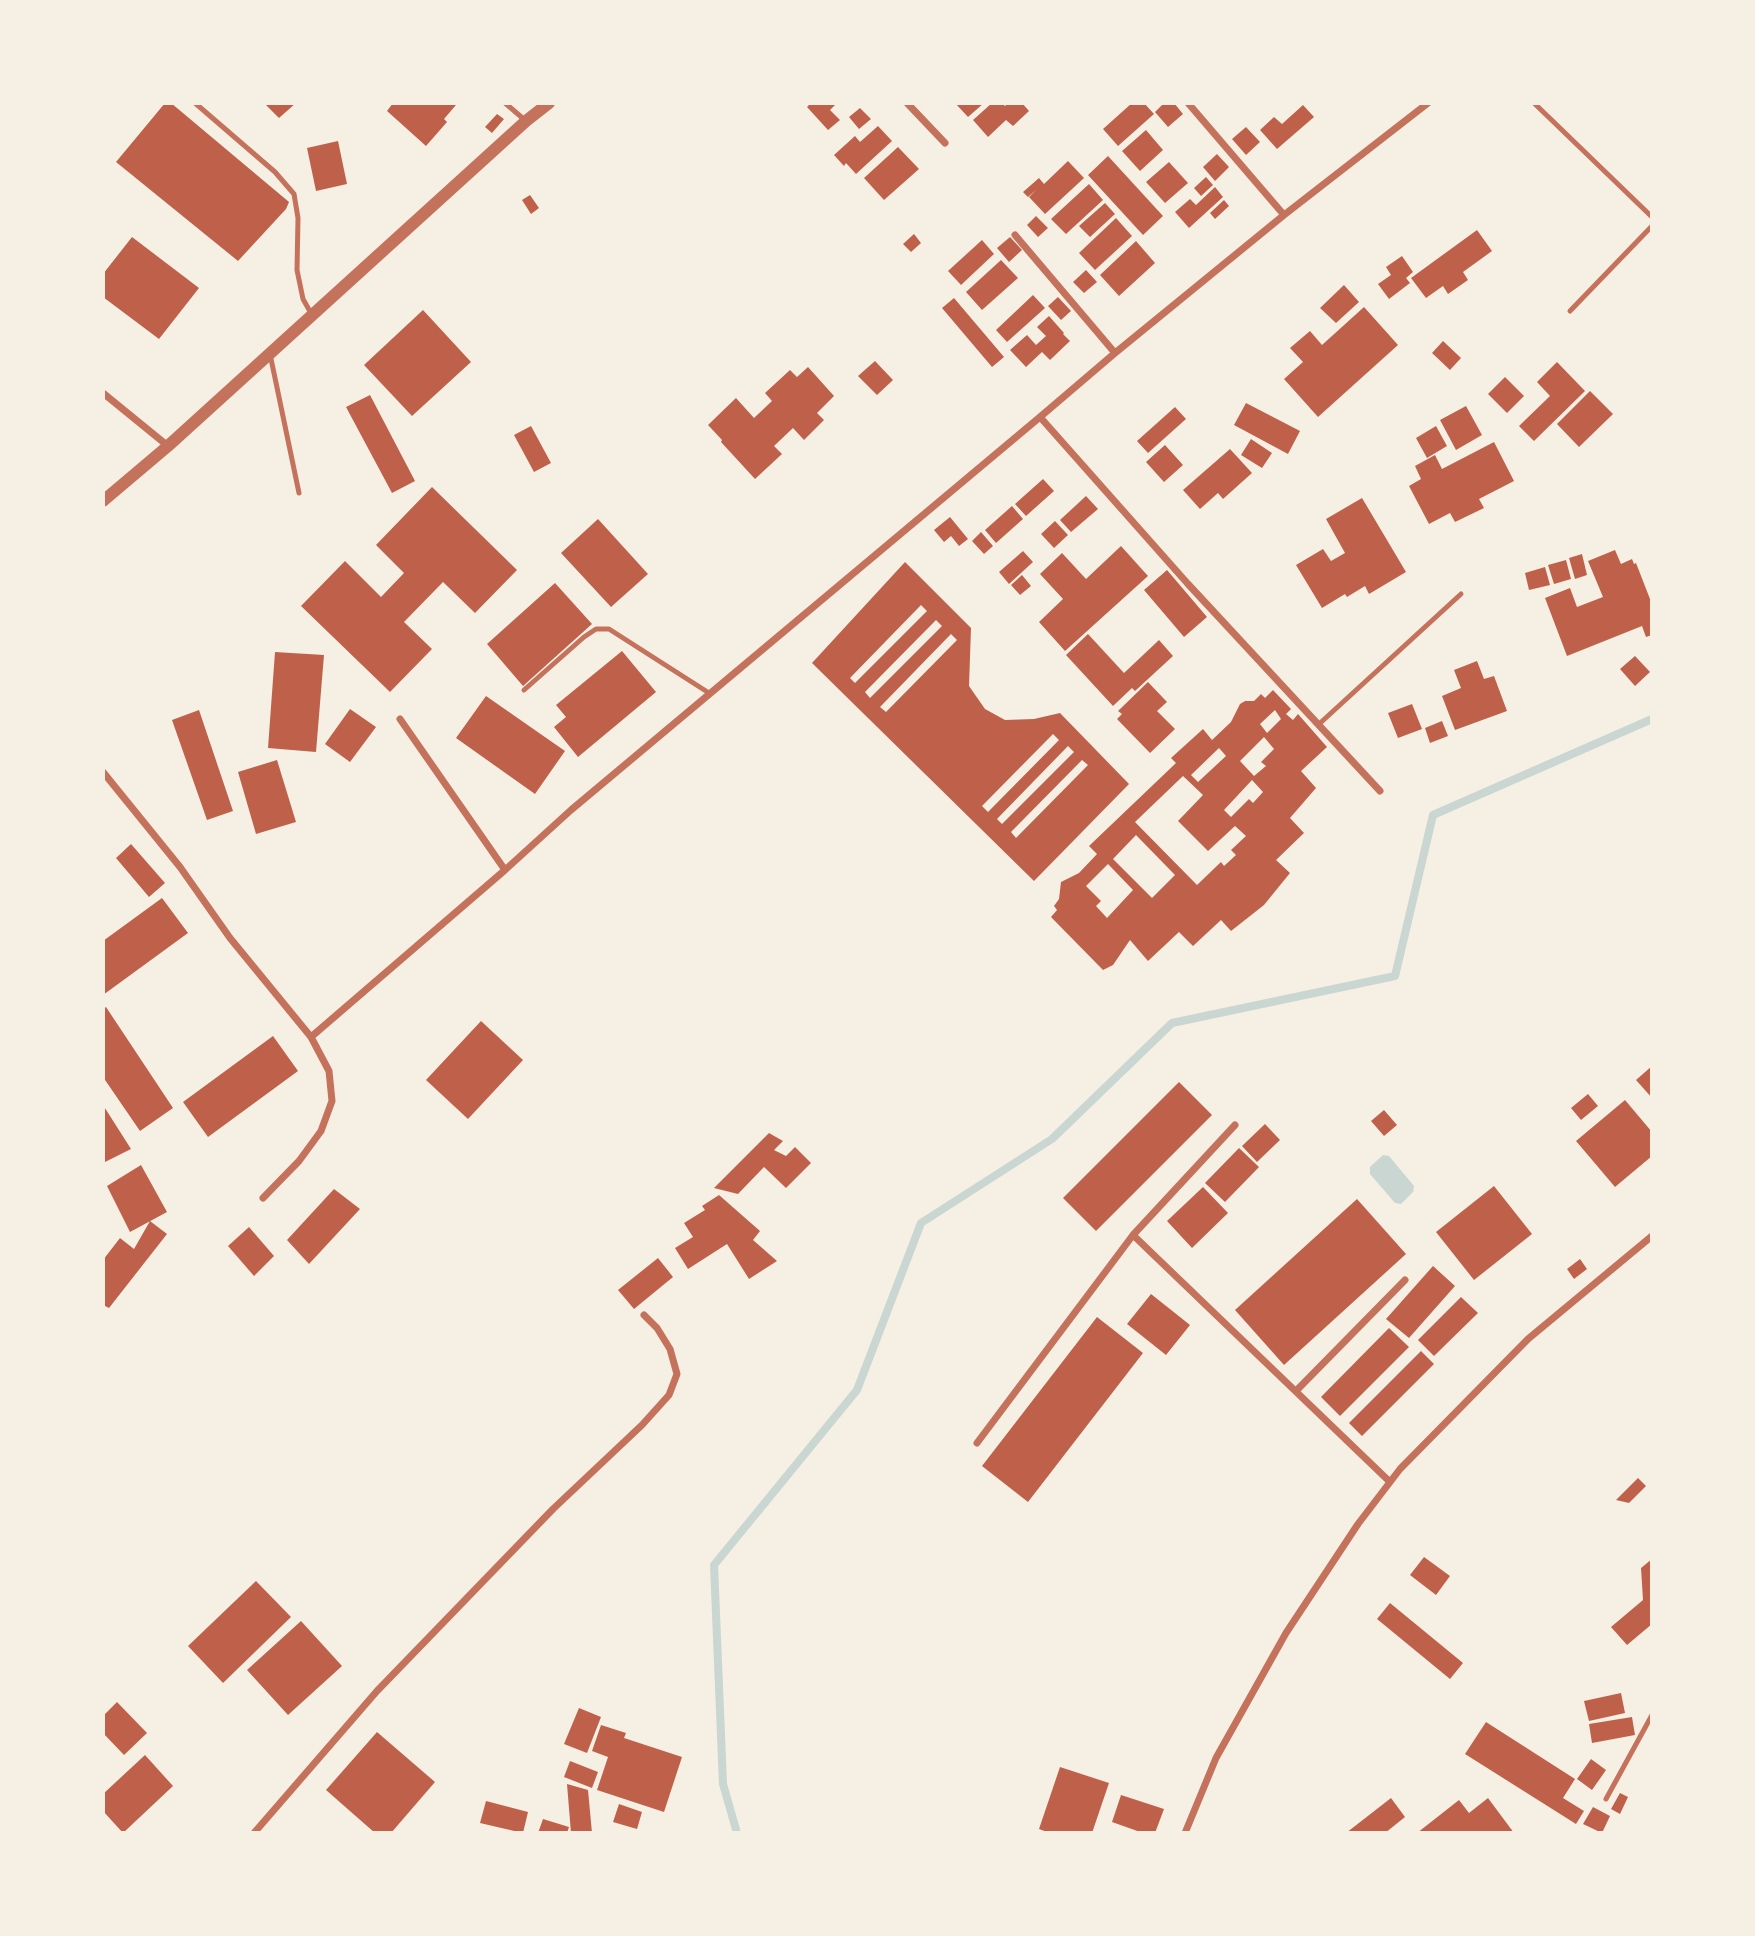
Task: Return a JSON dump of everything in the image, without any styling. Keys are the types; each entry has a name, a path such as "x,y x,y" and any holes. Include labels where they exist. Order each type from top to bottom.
{"street":[{"path":"103,501 168,446 549,103"},
{"path":"908,103 945,143"},
{"path":"1188,103 1284,215"},
{"path":"311,1037 571,810 1115,352 1428,103"},
{"path":"1015,235 1115,352"},
{"path":"103,393 168,446"},
{"path":"1040,417 1160,553 1380,791"},
{"path":"400,719 505,870"},
{"path":"103,772 180,867 230,938 311,1037 329,1071 332,1101 321,1131 299,1161 263,1198"},
{"path":"977,1443 1133,1235 1235,1125"},
{"path":"1133,1235 1390,1482"},
{"path":"1185,1833 1216,1758 1286,1633 1326,1570 1390,1482 1528,1339 1652,1236"},
{"path":"1296,1391 1405,1280"},
{"path":"254,1833 377,1691 553,1509 642,1425 669,1395 677,1374 670,1349 657,1328 644,1315"}],"lane":[{"path":"195,103 275,172 294,194 298,218 297,270 303,299 312,315"},
{"path":"505,103 526,121"},
{"path":"1534,103 1652,217"},
{"path":"1570,312 1652,226"},
{"path":"270,354 299,493"},
{"path":"1318,725 1461,594"},
{"path":"524,690 584,636 596,629 609,629 709,693"},
{"path":"1606,1799 1652,1715"}],"shaded area":[{"path":"1383,1155 1389,1156 1414,1186 1413,1192 1401,1204 1395,1203 1370,1174 1370,1167"}],"building":[{"path":"165,103 171,103 289,202 286,209 238,261 116,162"},
{"path":"267,103 296,103 279,118"},
{"path":"393,103 456,105 444,119 447,122 426,146 387,111"},
{"path":"811,103 837,103 830,110 840,120 828,130 807,107"},
{"path":"955,103 984,103 968,117"},
{"path":"992,103 1002,103 1005,106 1008,103 1022,103 1029,111 1013,126 1006,120 988,137 973,120"},
{"path":"1132,103 1144,103 1154,114 1118,146 1103,129"},
{"path":"1164,103 1174,103 1183,114 1168,127 1155,112"},
{"path":"1303,105 1314,117 1277,149 1260,130 1274,117 1282,124"},
{"path":"860,108 871,119 859,129 849,117"},
{"path":"497,114 504,119 492,133 485,127"},
{"path":"878,126 892,141 856,174 834,155 855,136 860,142"},
{"path":"1246,127 1260,142 1246,155 1232,139"},
{"path":"1146,130 1163,150 1140,171 1122,151"},
{"path":"338,141 347,184 316,191 307,148"},
{"path":"898,147 919,169 884,200 864,178"},
{"path":"1217,154 1229,167 1215,181 1203,167"},
{"path":"1108,156 1163,216 1143,235 1088,175"},
{"path":"1068,161 1084,178 1045,214 1029,197 1036,190 1028,197 1023,192 1039,178 1044,184"},
{"path":"1169,162 1188,183 1165,203 1146,182"},
{"path":"1206,177 1213,185 1201,196 1194,188"},
{"path":"1089,184 1103,200 1066,234 1051,219"},
{"path":"1215,187 1223,197 1189,228 1175,212 1190,199 1196,205"},
{"path":"530,195 539,208 531,214 522,200"},
{"path":"1224,200 1229,206 1215,219 1210,213"},
{"path":"1105,203 1115,214 1090,237 1079,226"},
{"path":"1036,216 1048,228 1038,237 1027,225"},
{"path":"1116,218 1132,236 1095,270 1079,253"},
{"path":"1477,230 1492,251 1463,272 1468,280 1448,294 1443,286 1426,298 1411,278"},
{"path":"914,234 921,243 911,252 903,244"},
{"path":"132,237 199,288 159,339 103,297 103,274"},
{"path":"1010,237 1022,250 1009,262 997,248"},
{"path":"982,240 994,254 961,285 948,271"},
{"path":"1136,241 1155,263 1119,296 1100,275"},
{"path":"1402,256 1413,272 1406,278 1410,283 1389,299 1378,284 1391,275 1386,267"},
{"path":"1001,260 1018,278 982,310 966,292"},
{"path":"1086,270 1097,282 1084,293 1073,282"},
{"path":"1344,285 1359,302 1336,323 1320,308"},
{"path":"1033,295 1045,308 1007,342 996,330"},
{"path":"1058,297 1071,311 1061,320 1048,306"},
{"path":"954,298 1004,357 992,367 942,308"},
{"path":"1364,307 1398,345 1318,417 1284,379 1303,362 1290,348 1310,331 1322,345"},
{"path":"423,310 471,362 412,416 364,365"},
{"path":"1049,316 1070,341 1050,360 1042,352 1026,367 1010,350 1027,335 1036,345 1046,336 1037,327"},
{"path":"1443,341 1461,358 1450,370 1432,353"},
{"path":"875,361 893,380 877,395 858,376"},
{"path":"1557,362 1585,391 1534,441 1519,426 1550,396 1537,382"},
{"path":"808,367 834,396 817,413 824,420 804,440 793,428 774,446 782,454 755,479 708,425 736,398 754,418 772,401 765,393 790,370 797,377"},
{"path":"1505,377 1524,396 1507,413 1488,394"},
{"path":"1590,391 1613,414 1579,447 1557,424"},
{"path":"370,395 415,481 392,493 346,407"},
{"path":"1246,403 1300,431 1288,454 1234,425"},
{"path":"1466,406 1482,435 1456,450 1440,420"},
{"path":"1175,407 1186,419 1148,453 1137,441"},
{"path":"531,426 551,463 534,472 514,435"},
{"path":"1436,426 1447,446 1427,458 1416,438"},
{"path":"1251,439 1272,453 1262,468 1241,455"},
{"path":"1494,442 1514,481 1479,499 1484,508 1455,522 1450,513 1429,524 1409,486 1421,479 1415,466 1435,455 1442,469"},
{"path":"1165,445 1183,465 1164,482 1146,462"},
{"path":"1230,449 1252,473 1223,499 1218,493 1200,509 1183,490"},
{"path":"1043,479 1054,491 1026,516 1015,504"},
{"path":"432,487 517,570 475,613 443,582 404,622 432,649 390,692 301,606 345,561 381,597 404,573 376,545"},
{"path":"1086,496 1098,509 1071,532 1060,520"},
{"path":"1362,498 1406,572 1369,594 1365,586 1322,608 1296,565 1323,549 1331,561 1345,553 1326,519"},
{"path":"1012,506 1023,519 996,543 985,530"},
{"path":"950,517 968,539 959,546 951,536 944,542 934,530"},
{"path":"598,519 648,574 611,607 561,553"},
{"path":"1055,521 1068,535 1054,548 1041,534"},
{"path":"981,532 993,546 984,554 972,541"},
{"path":"1121,546 1148,576 1065,651 1039,622 1063,599 1040,574 1062,553 1086,579"},
{"path":"1615,550 1621,564 1632,559 1634,564 1636,563 1652,599 1652,635 1646,637 1642,626 1567,656 1545,598 1570,588 1577,607 1603,597 1588,561"},
{"path":"1023,551 1033,562 1009,584 999,572"},
{"path":"1582,554 1587,575 1575,579 1569,558"},
{"path":"1566,560 1571,579 1554,584 1548,565"},
{"path":"905,562 971,628 969,686 985,709 1005,720 1034,719 1060,713 1129,784 1034,881 812,663","holes":["921,605 927,611 855,683 850,678","936,620 942,626 870,698 865,692","951,634 957,640 886,712 880,707","1053,734 1059,740 988,812 982,806","1068,746 1074,752 1002,824 997,819","1082,760 1088,765 1016,838 1011,832"]},
{"path":"1545,567 1550,585 1529,590 1525,573"},
{"path":"1167,570 1207,617 1184,637 1144,590"},
{"path":"1022,575 1031,586 1020,595 1011,585"},
{"path":"555,583 592,624 523,686 487,644"},
{"path":"1088,634 1124,673 1159,640 1173,656 1135,691 1132,688 1113,706 1066,655"},
{"path":"622,651 656,692 578,757 554,727 566,717 556,705"},
{"path":"275,652 324,655 316,752 268,748"},
{"path":"1635,656 1650,672 1635,686 1620,669"},
{"path":"1477,661 1484,679 1494,676 1507,711 1455,730 1442,696 1461,688 1454,670"},
{"path":"1148,682 1167,702 1157,711 1175,729 1150,753 1117,719 1122,714 1118,711"},
{"path":"1273,690 1291,709 1286,714 1293,720 1298,714 1327,747 1301,771 1316,788 1290,818 1304,833 1276,860 1290,873 1264,905 1231,931 1221,920 1193,946 1179,932 1148,961 1130,940 1113,965 1103,970 1051,917 1057,910 1054,906 1059,899 1061,882 1079,873 1097,854 1089,846 1176,763 1171,758 1203,729 1212,740 1231,722 1240,704 1254,701 1261,694 1265,698","holes":["1275,710 1281,719 1267,733 1260,724","1264,737 1274,749 1261,762 1266,766 1254,776 1240,761","1219,748 1226,756 1198,782 1191,775","1183,776 1203,795 1178,821 1208,851 1235,826 1246,836 1231,850 1236,855 1224,866 1221,862 1197,885 1135,822","1252,780 1263,792 1253,803 1249,799 1231,817 1224,810","1136,835 1175,875 1152,898 1113,859","1108,864 1133,890 1107,918 1096,906 1101,901 1086,886"]},
{"path":"486,696 565,751 535,794 456,738"},
{"path":"1412,704 1422,729 1398,738 1388,713"},
{"path":"350,709 376,727 350,762 325,744"},
{"path":"199,710 233,811 207,820 172,720"},
{"path":"1442,721 1448,736 1430,743 1425,728"},
{"path":"277,760 296,822 256,834 238,772"},
{"path":"131,844 165,883 149,897 116,858"},
{"path":"162,898 188,933 103,995 103,941"},
{"path":"106,1007 173,1108 140,1131 103,1077 103,1009"},
{"path":"481,1021 523,1060 468,1119 426,1080"},
{"path":"273,1036 298,1071 208,1137 183,1102"},
{"path":"1652,1066 1652,1098 1636,1080"},
{"path":"1179,1082 1212,1115 1096,1231 1063,1198"},
{"path":"1588,1094 1598,1106 1581,1120 1571,1108"},
{"path":"1625,1100 1652,1132 1652,1156 1615,1187 1576,1141"},
{"path":"103,1105 131,1149 103,1163"},
{"path":"1384,1110 1397,1125 1384,1136 1371,1121"},
{"path":"1265,1124 1280,1140 1257,1162 1242,1146"},
{"path":"769,1133 783,1141 774,1150 786,1156 795,1147 811,1163 786,1188 764,1167 738,1194 714,1188"},
{"path":"1239,1148 1259,1167 1225,1202 1205,1183"},
{"path":"141,1165 167,1212 130,1232 107,1186"},
{"path":"1494,1186 1532,1234 1474,1280 1436,1232"},
{"path":"1203,1187 1228,1213 1192,1248 1167,1221"},
{"path":"334,1189 360,1209 309,1264 287,1240"},
{"path":"719,1195 760,1231 753,1240 777,1261 749,1279 727,1244 688,1269 675,1248 693,1237 684,1223 705,1210 702,1206"},
{"path":"1357,1199 1406,1254 1284,1365 1235,1310"},
{"path":"150,1221 167,1234 109,1308 103,1305 103,1260 120,1238 134,1249"},
{"path":"249,1227 274,1256 254,1276 228,1246"},
{"path":"658,1258 673,1277 634,1309 618,1290"},
{"path":"1580,1259 1587,1269 1574,1279 1567,1269"},
{"path":"1433,1266 1455,1286 1409,1338 1386,1319"},
{"path":"1151,1294 1190,1325 1166,1355 1127,1324"},
{"path":"1461,1297 1478,1313 1434,1356 1418,1340"},
{"path":"1097,1317 1143,1353 1028,1502 982,1466"},
{"path":"1389,1328 1409,1347 1340,1416 1321,1397"},
{"path":"1421,1351 1434,1364 1362,1436 1349,1423"},
{"path":"1638,1478 1646,1486 1629,1503 1616,1500"},
{"path":"1424,1557 1450,1576 1436,1595 1410,1575"},
{"path":"1652,1559 1652,1624 1627,1645 1611,1627 1643,1600 1641,1568"},
{"path":"256,1581 291,1617 223,1683 188,1646"},
{"path":"1390,1603 1463,1663 1450,1679 1377,1619"},
{"path":"301,1621 342,1666 288,1715 247,1670"},
{"path":"1621,1693 1625,1713 1589,1721 1584,1701"},
{"path":"117,1702 147,1733 124,1755 103,1733 103,1716"},
{"path":"579,1708 601,1717 587,1753 564,1744"},
{"path":"1632,1717 1635,1735 1592,1743 1589,1724"},
{"path":"1486,1722 1575,1779 1563,1798 1584,1811 1576,1824 1465,1754"},
{"path":"601,1725 626,1733 624,1738 682,1757 664,1812 597,1790 608,1757 592,1751"},
{"path":"377,1732 435,1782 391,1833 375,1833 326,1790"},
{"path":"145,1755 173,1786 123,1833 103,1811 103,1794"},
{"path":"1591,1759 1606,1770 1592,1790 1577,1779"},
{"path":"570,1761 598,1772 592,1788 564,1777"},
{"path":"1060,1767 1109,1783 1092,1833 1050,1833 1039,1829"},
{"path":"567,1784 588,1790 592,1833 571,1833"},
{"path":"1620,1793 1628,1797 1620,1814 1611,1809"},
{"path":"1121,1795 1164,1809 1155,1833 1143,1833 1112,1822"},
{"path":"1391,1798 1405,1817 1385,1833 1346,1833"},
{"path":"1488,1798 1514,1833 1417,1833 1459,1800 1469,1813"},
{"path":"486,1801 528,1812 523,1833 480,1823"},
{"path":"619,1804 642,1812 637,1829 613,1822"},
{"path":"1593,1807 1610,1816 1602,1833 1583,1824"},
{"path":"543,1819 569,1827 567,1833 538,1833"}],"waterway":[{"path":"737,1833 723,1784 714,1565 857,1390 921,1223 1052,1139 1172,1023 1395,976 1433,815 1652,719"}]}
